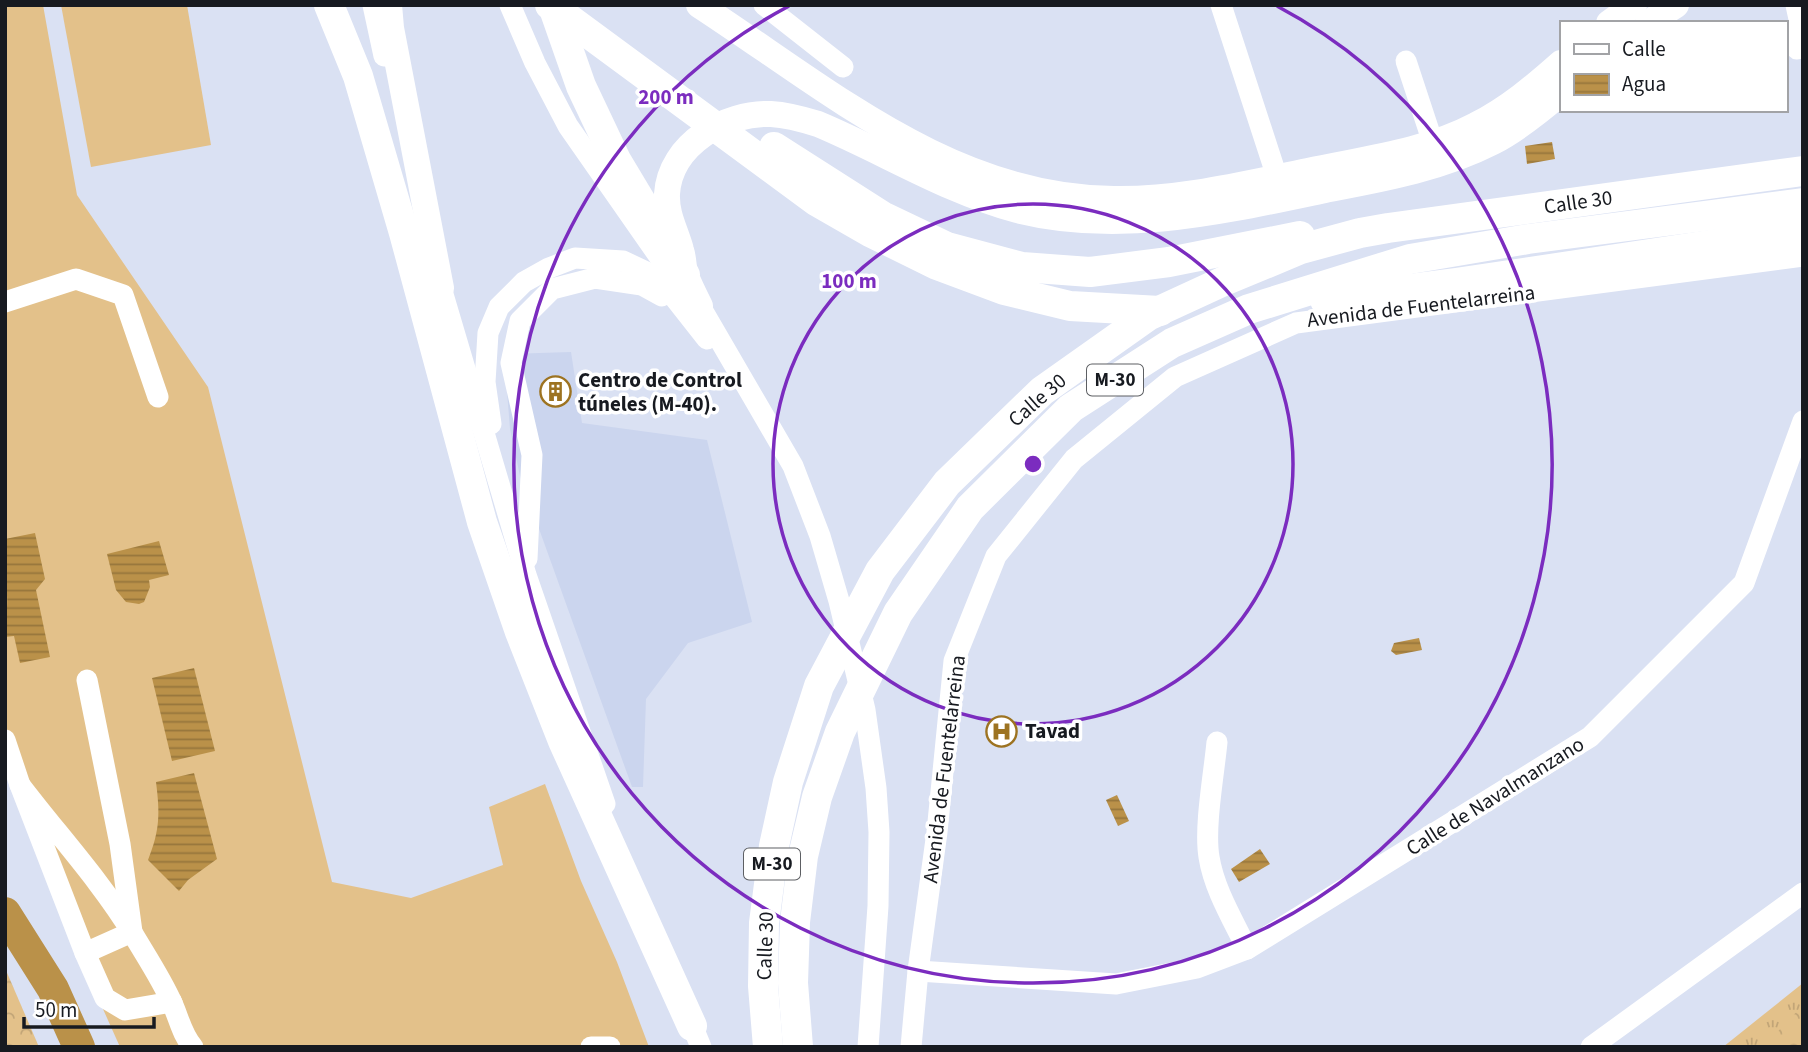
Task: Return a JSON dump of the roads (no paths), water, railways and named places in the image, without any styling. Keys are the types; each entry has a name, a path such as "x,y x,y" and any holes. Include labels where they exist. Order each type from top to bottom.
{"highway":[{"path":"329,5 358,76 482,522 516,620 563,741 696,1036"},
{"path":"552,5 816,201 947,247 1022,267 1090,272 1169,262 1296,236 1360,233"},
{"path":"552,5 581,86 616,160 685,275"},
{"path":"583,5 876,224 937,265 1004,290 1070,306 1167,312 1256,307 1457,283 1803,231"},
{"name":"Calle 30","path":"768,1047 763,986 764,923 774,846 788,782 819,686 880,571 947,483 1042,391 1147,316 1301,249 1360,233 1803,171"},
{"name":"Calle 30","path":"798,1047 793,983 803,856 817,797 840,732 898,613 970,508 1071,408 1172,343 1249,309 1410,259 1528,240 1803,203"}],"main road":[{"path":"389,5 391,28 441,289"},
{"path":"699,5 853,109 914,146 942,159 1020,186 1112,200 1201,192 1433,143 1476,125 1502,110 1560,64"},
{"path":"710,5 761,46"},
{"path":"1612,21 1634,5"},
{"path":"1650,21 1676,5"},
{"path":"691,307 681,251 668,214 669,180 680,158 708,131 747,115 794,116 844,135 962,192 1017,210 1075,220 1150,220 1230,210 1392,177 1444,163 1514,131 1560,94"}],"street":[{"path":"373,5 441,289 526,575 612,824 696,1036"},
{"path":"510,5 568,126 744,383 793,466 807,501 839,601 865,709 876,788 879,832 878,906 868,1047"},
{"path":"764,5 843,67"},
{"path":"1220,5 1277,177"},
{"path":"1796,5 1800,32 1797,48"},
{"path":"1406,61 1433,143"},
{"name":"Avenida de Fuentelarreina","path":"911,1047 954,661 996,556 1074,459 1175,377 1297,323 1803,256"},
{"path":"503,498 485,382 488,333 499,307 524,282 575,258 623,261 659,278 691,307"},
{"path":"5,302 76,278 123,295 158,397"},
{"path":"526,575 532,455 511,363 520,321 552,289 596,278 642,285 691,307"},
{"name":"Calle de Navalmanzano","path":"918,971 1116,984 1197,968 1247,948 1590,737 1744,583 1803,421"},
{"path":"87,680 120,844 132,932"},
{"path":"5,740 85,953 106,998 125,1010 172,1002"},
{"path":"1217,742 1210,811 1209,856 1218,888 1247,948"},
{"path":"20,785 54,830 96,877 132,932 172,1002 187,1045"},
{"path":"1591,1047 1803,894"},
{"path":"85,953 132,932"},
{"path":"591,1047 610,1047"}],"water":[{"path":"1552,142 1555,159 1527,164 1525,146"},
{"path":"35,533 45,579 36,590 50,657 20,663 14,636 5,637 5,539"},
{"path":"159,541 169,575 149,580 150,587 144,602 126,602 116,590 107,554"},
{"path":"1419,638 1422,650 1396,655 1391,651 1394,643"},
{"path":"194,668 215,751 172,761 152,678"},
{"path":"194,773 217,859 188,880 179,891 148,860 158,822 156,782"},
{"path":"1117,795 1129,821 1118,826 1106,800"},
{"path":"1260,849 1270,864 1239,882 1231,869"}],"waterway":[{"path":"5,913 53,989 79,1047"}],"place":[{"name":"Centro de Control túneles (M-40).","path":"555,392"},
{"name":"Tavad","path":"1002,731"}]}
